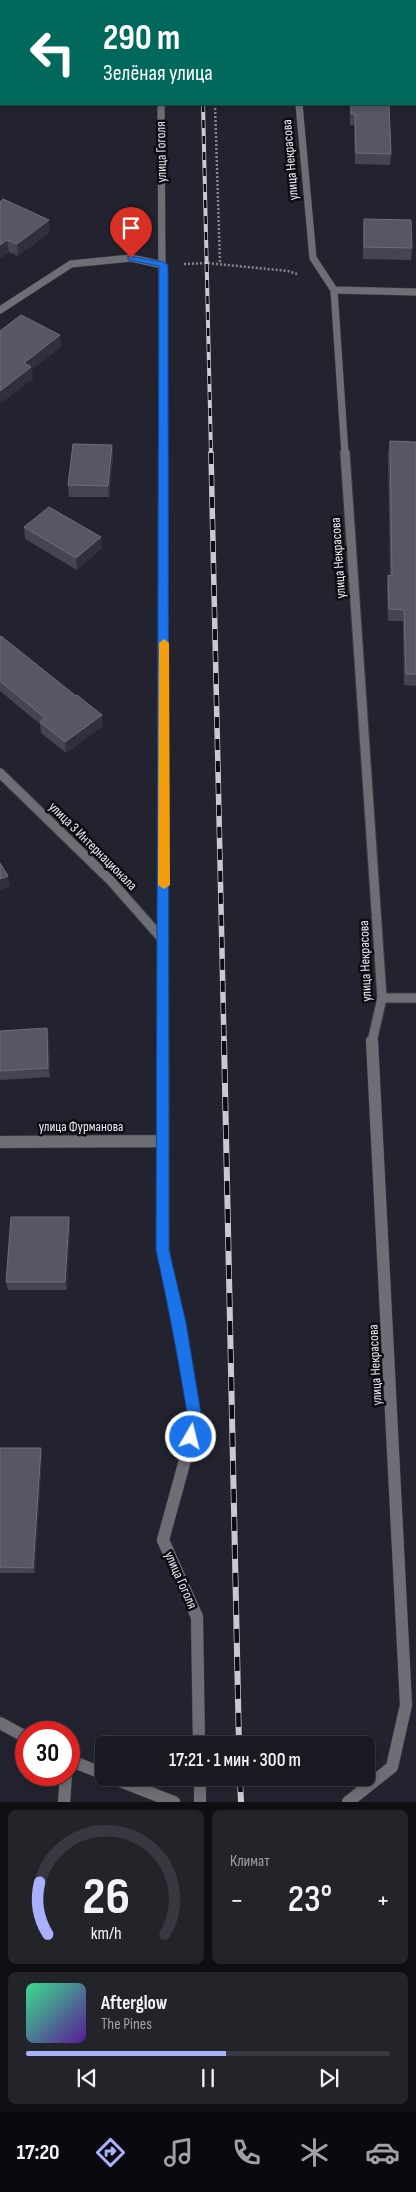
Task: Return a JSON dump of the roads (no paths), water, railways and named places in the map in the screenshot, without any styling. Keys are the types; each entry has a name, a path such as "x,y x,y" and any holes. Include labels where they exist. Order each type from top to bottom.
{"street":[{"name":"улица Гоголя","path":"161,105 163,265 163,1250 179,1323 196,1420 163,1540 197,1617 199,1736"},
{"name":"улица Некрасова","path":"299,105 313,258 334,290 382,998 371,1045 406,1705 392,1767 348,1802"},
{"path":"0,310 71,264 131,258 163,265"},
{"path":"334,290 416,292"},
{"name":"улица 3 Интернационала","path":"0,773 111,881 164,941"},
{"path":"382,998 416,998"},
{"name":"улица Фурманова","path":"0,1142 163,1141"},
{"path":"0,1722 15,1731"},
{"path":"80,1764 95,1770"},
{"path":"64,1802 65,1786"},
{"path":"133,1786 174,1802"},
{"path":"200,1786 200,1802"}],"railway":[{"path":"203,105 211,454"},
{"path":"211,453 224,1042"},
{"path":"224,1041 239,1736"},
{"path":"240,1786 241,1802"}]}
